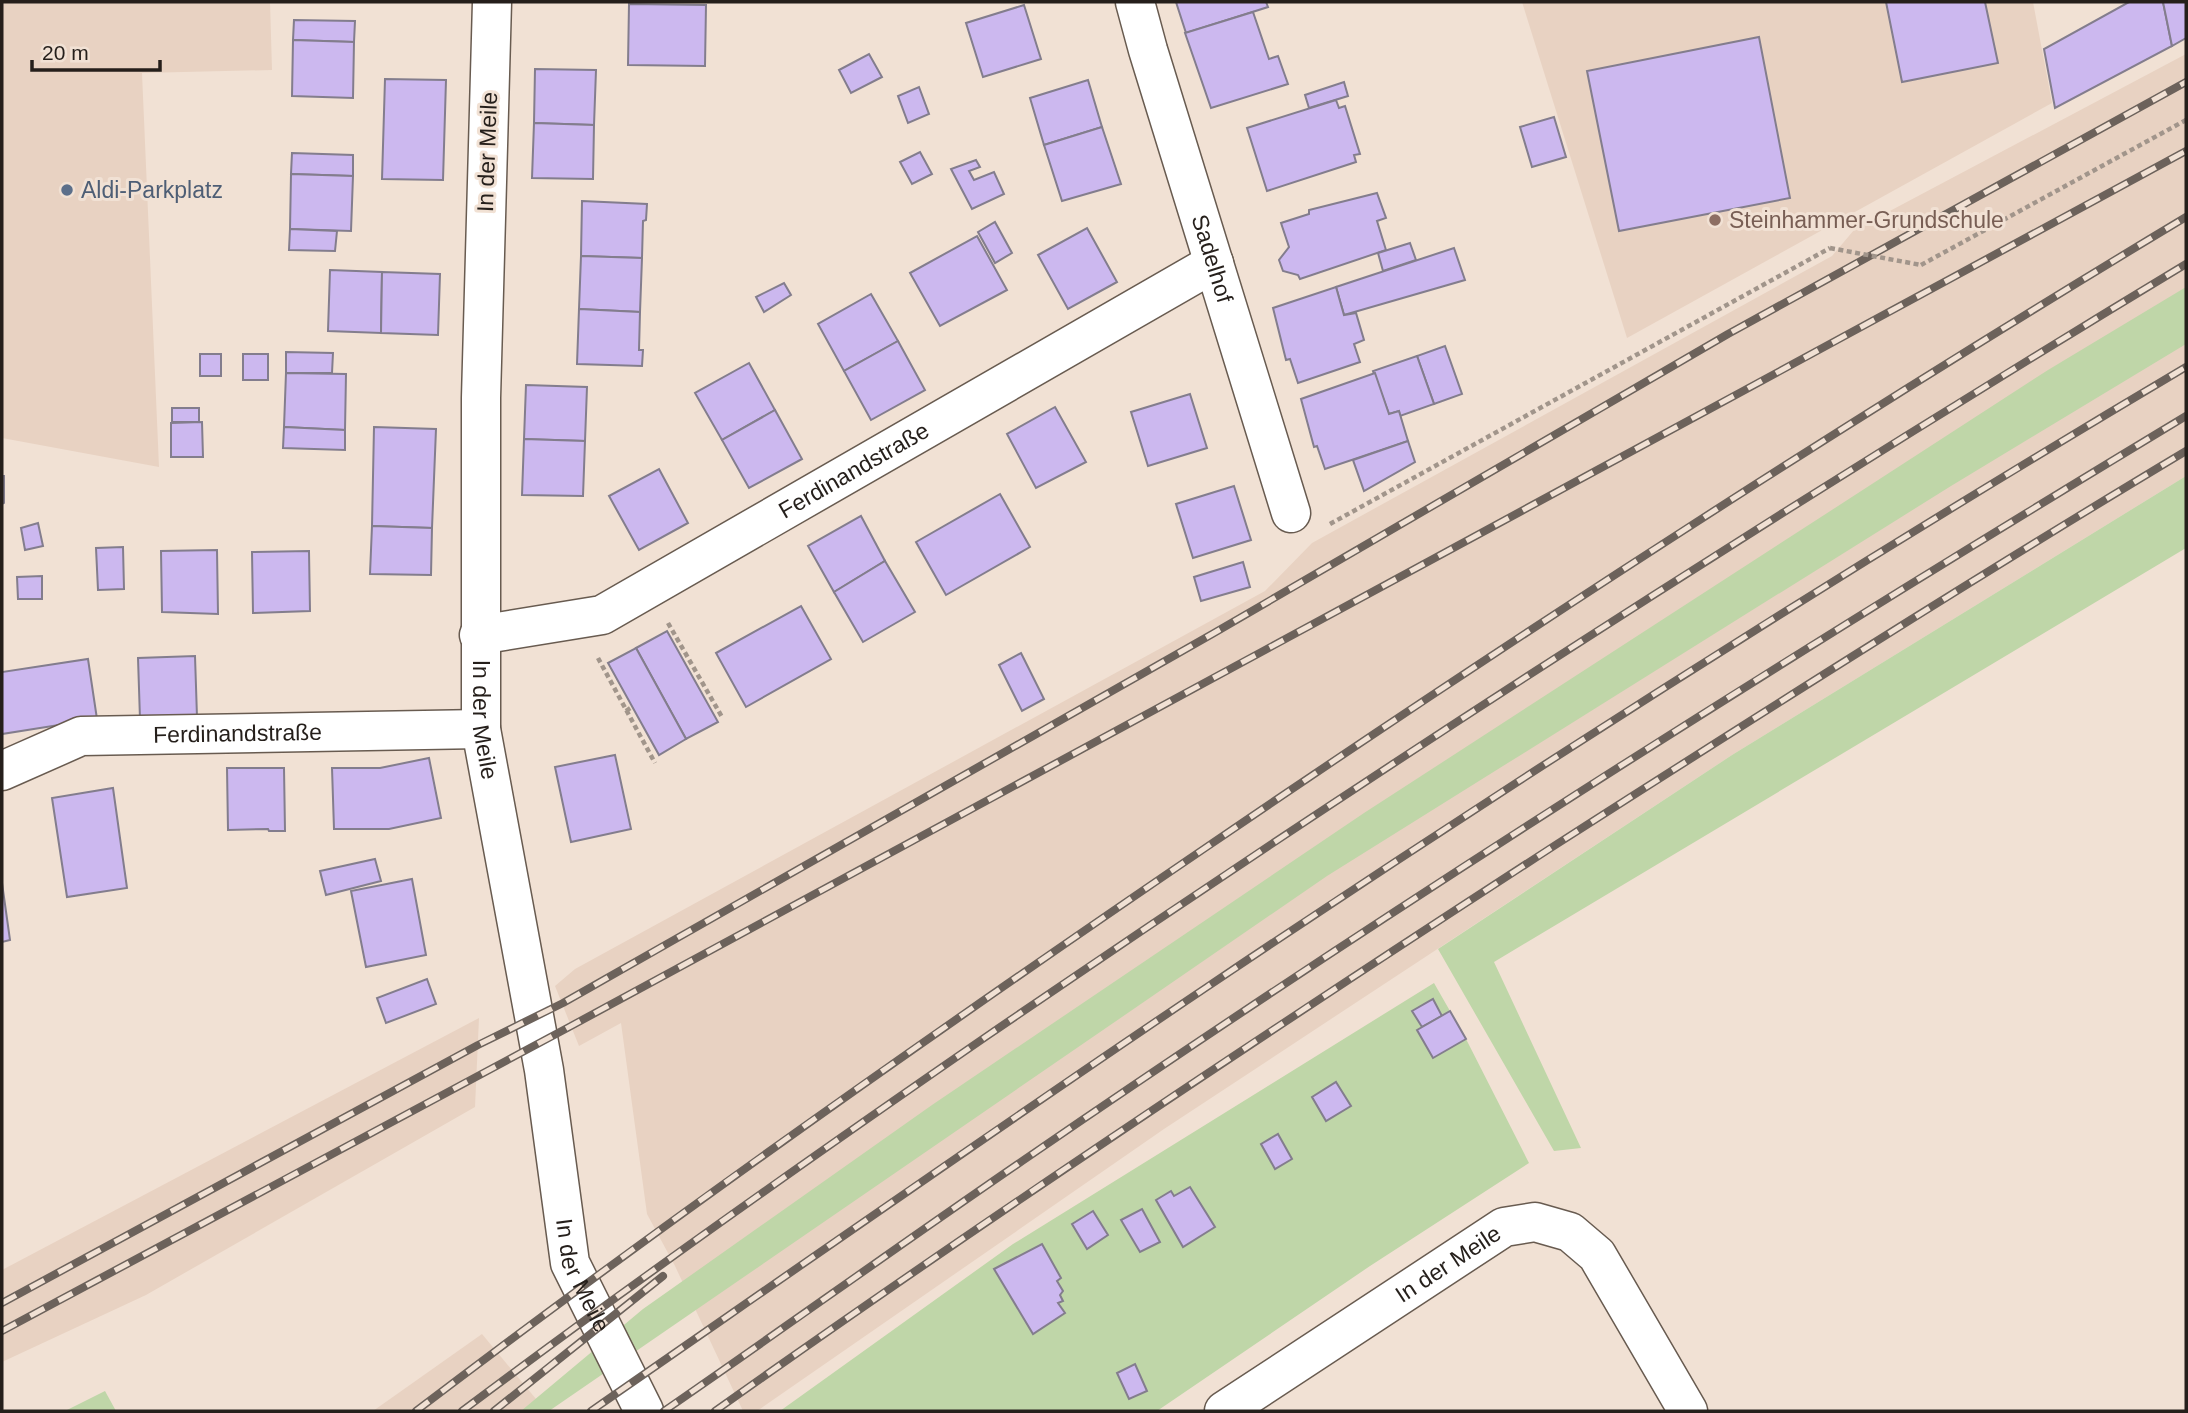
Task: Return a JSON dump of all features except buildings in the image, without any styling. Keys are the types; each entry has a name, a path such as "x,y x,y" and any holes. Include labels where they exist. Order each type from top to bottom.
{"street":[{"name":"In der Meile","path":"492,2 484,280 481,729 544,1070 570,1263 644,1411"},
{"name":"Sadelhof","path":"1135,2 1214,263 1308,520"},
{"name":"Ferdinandstraße","path":"480,635 602,615 1214,263"},
{"name":"Ferdinandstraße","path":"2,771 81,736 481,729"},
{"name":"In der Meile","path":"1224,1411 1504,1227 1535,1222 1570,1232 1597,1255 1688,1411"}],"path":[{"path":"1308,520 1830,248 1921,265 2186,120"},
{"path":"671,628 694,673 722,716"},
{"path":"602,665 654,763"},
{"path":"626,711 632,707"}],"shaded area":[{"name":"Aldi-Parkplatz","path":"2,2 270,2 272,70 142,73 159,467 2,438"},
{"name":"Steinhammer-Grundschule","path":"1522,2 2033,2 2052,103 1627,338"},
{"path":"2186,54 2186,476 1732,755 1164,1129 757,1411 743,1411 675,1266 647,1214 621,1023 579,1046 555,986 575,969 1265,591 1312,543 1832,256 1854,230"},
{"path":"479,1018 475,1107 146,1295 2,1362 2,1270"},
{"path":"482,1334 546,1411 373,1411"}],"green space":[{"path":"2186,287 2186,344 1951,486 1327,876 549,1411 521,1411 643,1309 932,1105 1364,813 2048,370"},
{"path":"2186,476 2186,548 1494,962 1581,1148 1554,1151 1438,949 1732,755"},
{"path":"1434,983 1466,1039 1529,1163 1370,1266 1157,1411 780,1411 1013,1244"},
{"path":"105,1391 116,1411 65,1411"}],"railway":[{"path":"2,1303 478,1045 563,1003 1214,633 1728,334 2186,82"},
{"path":"2,1331 571,1026 2186,151"},
{"path":"416,1411 810,1122 1331,763 1816,445 2186,217"},
{"path":"462,1411 854,1128 1283,836 1731,545 2186,264"},
{"path":"591,1411 1052,1092 1449,827 1815,593 2186,367"},
{"path":"664,1411 939,1218 1316,963 1748,685 2186,416"},
{"path":"715,1411 1028,1194 1451,913 1870,645 2186,451"},
{"path":"494,1411 663,1276"}],"place":[{"name":"Aldi-Parkplatz","path":"67,190"},
{"name":"Steinhammer-Grundschule","path":"1715,220"}]}
